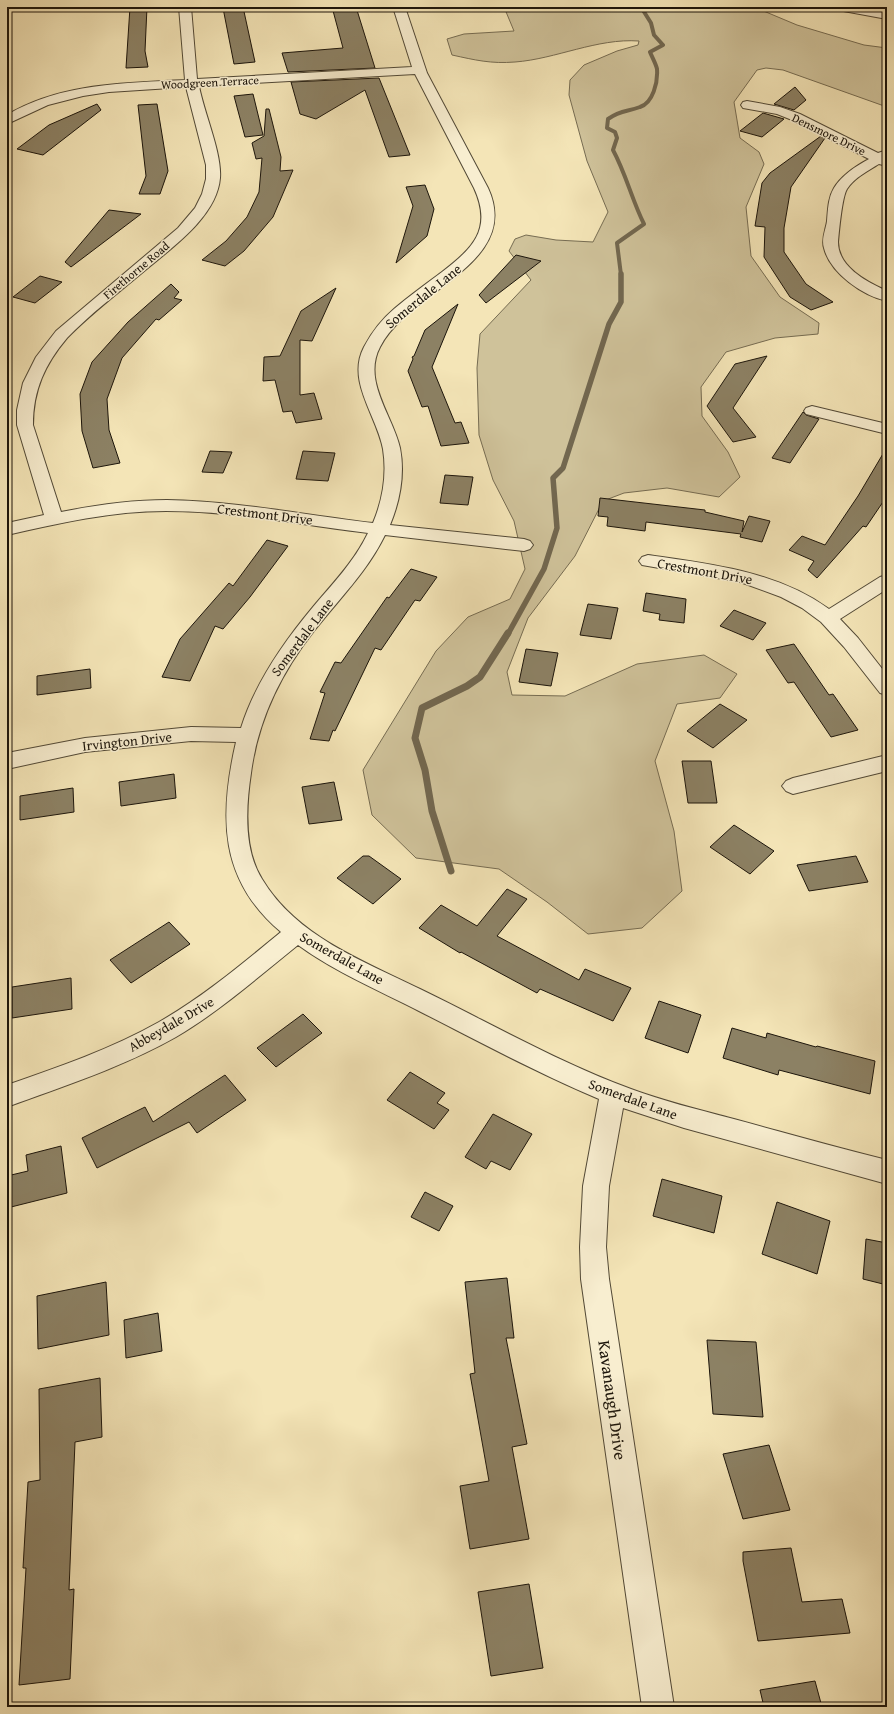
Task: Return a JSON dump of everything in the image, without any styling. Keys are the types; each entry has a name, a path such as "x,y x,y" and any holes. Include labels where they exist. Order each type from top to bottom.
{"street":[{"name":"Firethorne Road","path":"54,519 26,426 25,404 30,382 40,362 62,333 183,231 201,209 209,194 213,179 213,164 192,83 185,7"},
{"name":"Somerdale Lane","path":"399,7 414,59 481,190 488,210 488,224 484,238 470,257 395,315 376,339 369,356 366,373 368,387 389,438 394,468 393,483 386,512 380,529 363,559 307,626 281,662 261,700 248,735 241,765 238,808 238,842 243,864 259,893 269,906 296,933 309,942 365,972 567,1074 613,1094 675,1115 887,1172"},
{"path":"838,7 887,16"},
{"name":"Woodgreen Terrace","path":"7,120 35,106 73,94 109,88 419,70"},
{"name":"Densmore Drive","path":"747,105 780,111 796,117 854,147 884,158"},
{"path":"884,158 848,180 840,188 836,198 831,243 837,261 847,272 861,284 887,297"},
{"path":"812,411 887,429"},
{"name":"Crestmont Drive","path":"7,529 105,509 145,506 185,506 213,508 524,546"},
{"name":"Crestmont Drive","path":"648,561 719,571 759,581 795,596 828,618 838,628 887,688"},
{"path":"828,618 887,581"},
{"name":"Irvington Drive","path":"7,760 92,744 191,734 248,735"},
{"path":"792,786 887,763"},
{"name":"Abbeydale Drive","path":"7,1096 91,1066 148,1040 224,992 296,933"},
{"name":"Kavanaugh Drive","path":"613,1094 596,1186 593,1247 595,1279 658,1707"}],"shaded area":[{"path":"504,7 754,7 797,25 864,45 887,48 887,107 783,70 766,68 757,70 734,102 740,138 759,152 764,164 746,207 751,256 780,297 819,323 818,334 775,338 726,352 701,387 702,416 728,452 740,477 719,497 667,488 624,493 603,501 575,556 528,618 507,672 512,695 565,696 637,664 704,655 737,674 720,698 677,704 655,761 674,831 682,891 642,928 588,934 547,902 499,869 416,858 372,815 363,770 436,651 468,617 510,599 525,569 514,521 493,480 479,435 477,368 480,334 531,280 509,251 515,239 526,235 556,240 593,242 608,212 587,161 569,95 570,80 584,65 617,51 638,45 639,41 608,43 546,57 515,62 491,62 452,55 447,39 464,34 514,31"}],"building":[{"path":"130,7 147,7 145,51 148,67 126,68"},
{"path":"243,7 255,62 234,64 223,8"},
{"path":"332,7 356,7 375,68 288,72 282,53 343,48"},
{"path":"379,78 410,155 389,157 365,90 316,119 300,114 291,82"},
{"path":"795,87 806,100 794,110 774,104"},
{"path":"253,94 263,135 245,137 234,96"},
{"path":"97,104 101,110 43,155 17,149 49,125"},
{"path":"157,104 168,171 160,194 139,194 146,176 138,105"},
{"path":"266,109 269,109 281,157 280,171 293,170 273,217 244,251 225,266 202,260 226,241 247,217 259,192 262,158 256,159 252,143 264,136"},
{"path":"763,113 784,119 762,137 740,131"},
{"path":"821,136 825,138 791,187 784,228 784,252 806,284 833,302 811,310 790,297 764,257 765,227 755,226 762,183 770,173"},
{"path":"425,185 434,209 427,236 396,263 413,206 406,187"},
{"path":"109,210 141,214 71,267 65,262"},
{"path":"516,255 541,261 486,303 479,295"},
{"path":"40,276 62,282 35,303 13,297"},
{"path":"171,284 179,292 174,298 182,300 159,320 156,319 122,358 107,399 109,430 120,463 93,468 82,431 80,394 92,362 128,322"},
{"path":"336,288 312,341 300,340 300,395 314,393 322,419 296,423 292,411 283,412 275,380 263,381 264,357 280,356 301,311"},
{"path":"458,304 432,367 455,423 461,422 469,443 441,446 428,406 422,407 408,371 413,359 412,357 414,356 425,330"},
{"path":"767,356 733,408 756,437 733,442 707,406 735,364"},
{"path":"803,412 806,415 819,419 790,463 772,458"},
{"path":"887,447 887,496 866,527 863,526 817,578 808,570 814,561 789,550 802,536 825,545 858,496"},
{"path":"210,451 232,452 223,473 202,472"},
{"path":"303,451 335,453 328,481 296,479"},
{"path":"445,475 473,477 468,505 440,503"},
{"path":"600,498 705,510 705,512 744,521 742,532 749,516 770,521 762,542 740,537 741,534 646,522 645,531 607,526 608,517 598,516"},
{"path":"267,540 288,546 250,597 223,629 215,626 190,681 162,677 180,639 229,583 233,586"},
{"path":"411,569 437,577 420,601 415,600 381,650 375,648 335,731 333,730 329,741 310,739 325,693 320,692 335,662 341,663 387,597 389,598"},
{"path":"646,593 686,599 684,623 659,620 660,614 643,611"},
{"path":"588,604 618,608 611,639 580,635"},
{"path":"734,610 766,623 753,640 720,626"},
{"path":"794,644 829,695 833,694 858,730 831,737 794,682 788,683 766,650"},
{"path":"526,649 558,653 551,686 519,682"},
{"path":"90,669 91,688 37,695 37,676"},
{"path":"720,704 747,720 713,748 687,731"},
{"path":"682,761 711,761 717,803 688,803"},
{"path":"174,774 176,798 121,806 119,782"},
{"path":"334,782 342,820 309,824 302,787"},
{"path":"73,788 74,812 20,820 20,796"},
{"path":"734,825 774,851 750,874 710,847"},
{"path":"363,856 369,856 401,879 373,904 337,878"},
{"path":"856,856 868,882 809,891 797,865"},
{"path":"507,889 527,899 497,936 579,980 585,969 631,988 613,1021 540,989 537,993 461,952 460,953 419,928 441,905 477,926"},
{"path":"169,922 190,944 131,983 110,960"},
{"path":"71,978 72,1009 12,1018 12,987"},
{"path":"659,1001 701,1015 688,1053 645,1038"},
{"path":"303,1014 322,1033 276,1067 257,1048"},
{"path":"732,1028 766,1038 767,1033 816,1047 817,1046 875,1061 870,1094 779,1070 778,1075 723,1058"},
{"path":"410,1072 445,1093 437,1103 449,1110 434,1129 387,1100"},
{"path":"225,1075 246,1100 197,1133 189,1122 97,1168 82,1138 145,1107 153,1122"},
{"path":"493,1114 532,1134 510,1170 491,1161 486,1169 465,1157"},
{"path":"61,1146 67,1193 7,1208 7,1176 28,1171 26,1155"},
{"path":"662,1179 722,1196 714,1233 653,1216"},
{"path":"425,1192 453,1206 439,1231 411,1217"},
{"path":"777,1202 830,1221 817,1274 762,1254"},
{"path":"866,1239 887,1243 887,1285 863,1279"},
{"path":"507,1278 514,1338 506,1338 527,1444 512,1447 529,1539 470,1549 460,1486 489,1481 470,1374 475,1373 465,1282"},
{"path":"106,1282 109,1335 38,1349 37,1296"},
{"path":"158,1313 162,1351 126,1358 124,1320"},
{"path":"707,1340 756,1342 763,1417 713,1414"},
{"path":"100,1378 102,1437 75,1442 69,1590 74,1589 70,1679 19,1685 26,1568 23,1568 28,1482 40,1480 39,1389"},
{"path":"769,1445 790,1510 743,1519 723,1454"},
{"path":"791,1548 802,1602 842,1599 850,1633 758,1641 743,1561 743,1552"},
{"path":"529,1584 543,1668 491,1676 478,1592"},
{"path":"815,1681 822,1707 764,1707 760,1690"}],"waterway":[{"path":"621,275 617,243 644,224 622,168 613,150 617,138 615,132 607,128 608,119 620,113 645,105 654,91 657,80 657,69 650,52 663,45 654,35 651,23 641,7"},
{"path":"508,634 544,569 557,528 553,478 563,468 609,324 621,302 621,275"},
{"path":"451,871 432,811 425,770 415,738 422,708 467,686 480,677 508,633"}]}
